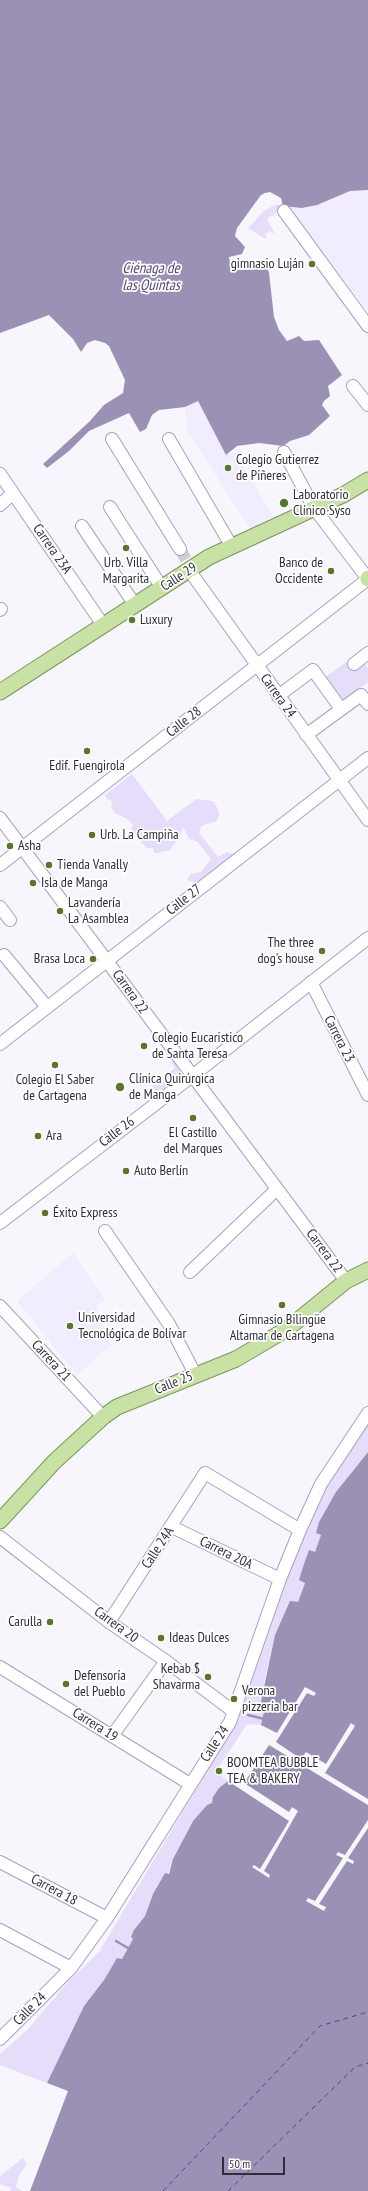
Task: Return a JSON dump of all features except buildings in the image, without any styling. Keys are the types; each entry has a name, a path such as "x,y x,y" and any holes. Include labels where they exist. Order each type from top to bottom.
{"main road":[{"name":"Calle 29","path":"1,690 162,588 189,567 314,508 368,480"},
{"name":"Calle 25","path":"0,1521 54,1462 116,1407 195,1374 236,1359 287,1329 346,1281 368,1270"}],"street":[{"path":"284,211 368,326"},
{"path":"353,386 368,405"},
{"path":"112,439 180,549"},
{"path":"169,439 232,547"},
{"path":"284,452 314,508 368,579"},
{"name":"Carrera 23A","path":"0,474 103,625"},
{"path":"0,505 13,493"},
{"path":"110,507 162,588"},
{"path":"82,526 135,605"},
{"name":"Carrera 24","path":"189,567 256,666 368,820"},
{"name":"Calle 28","path":"0,865 368,579"},
{"path":"354,664 368,653"},
{"path":"278,696 313,670 341,709"},
{"path":"306,735 361,695 368,704"},
{"name":"Calle 27","path":"0,1044 368,758"},
{"name":"Carrera 22","path":"0,818 346,1281"},
{"path":"0,907 10,920"},
{"name":"Calle 26","path":"0,1223 192,1076 368,938"},
{"path":"4,955 47,1007"},
{"name":"Carrera 23","path":"311,982 368,1095"},
{"path":"190,1272 277,1190"},
{"path":"105,1231 169,1324 195,1374"},
{"name":"Carrera 21","path":"0,1306 103,1417"},
{"name":"Calle 24","path":"0,2039 71,1968 107,1918 230,1722 280,1579 300,1530 321,1484 368,1413"},
{"name":"Calle 24A","path":"109,1622 172,1527 205,1473 300,1530"},
{"name":"Carrera 20A","path":"172,1527 280,1579"},
{"name":"Carrera 20","path":"0,1537 109,1622 166,1661 233,1711"},
{"path":"112,1736 166,1661"},
{"name":"Carrera 19","path":"0,1667 190,1784"},
{"name":"Carrera 18","path":"0,1862 107,1918"},
{"path":"0,1930 71,1968"}],"shaded area":[{"path":"368,190 368,311 283,206 302,208 317,205 350,191"},
{"path":"277,204 281,207 279,211 267,219 275,234 270,231 265,234 267,238 264,238 248,228 265,210"},
{"name":"Colegio Gutierrez de Piñeres","path":"198,401 226,454 236,453 273,516 251,530 187,431 185,407"},
{"path":"363,661 368,668 368,682 340,703 323,679 346,662 351,670"},
{"path":"132,774 167,821 196,799 213,801 218,809 219,815 217,821 201,826 199,833 218,857 227,852 237,855 222,870 215,868 216,875 199,884 187,880 190,874 201,872 211,859 198,842 189,839 183,827 180,836 170,850 154,853 153,848 146,848 131,829 133,825 129,820 115,813 111,807 111,800 107,799 105,795"},
{"path":"176,1059 186,1071 158,1094 152,1086 175,1068 171,1062"},
{"name":"Universidad Tecnológica de Bolívar","path":"73,1253 105,1300 96,1306 111,1345 77,1375 17,1301"},
{"path":"368,1419 368,1452 350,1474 321,1535 315,1552 300,1576 299,1580 305,1582 298,1602 290,1602 275,1635 260,1706 265,1707 261,1725 247,1724 216,1772 228,1781 219,1788 212,1803 207,1805 193,1821 173,1859 168,1874 165,1873 153,1894 145,1916 134,1930 133,1939 122,1959 117,1958 104,1980 84,2006 47,2083 0,2065 0,2054 27,2030 70,1980 99,1952 236,1722 301,1537 337,1461"},
{"path":"23,2158 27,2164 19,2175 16,2187 23,2191 10,2191 11,2188 0,2184 0,2176"}],"water":[{"name":"Ciénaga de las Quintas","path":"0,0 368,0 368,190 350,191 317,205 302,208 283,206 281,198 270,192 265,193 261,195 237,228 235,236 245,247 242,254 229,257 230,263 236,269 242,270 265,260 269,273 274,317 279,330 287,341 299,336 304,341 319,340 342,375 328,386 330,396 322,405 330,416 309,435 290,441 283,446 259,443 237,446 226,455 198,401 185,407 159,410 152,415 146,429 140,432 129,413 89,431 69,451 47,468 43,464 89,422 104,405 123,393 125,380 109,346 95,340 87,343 81,352 73,339 49,315 0,333"},
{"path":"368,1452 368,1799 325,1773 355,1726 351,1723 326,1764 306,1752 301,1759 276,1742 307,1693 314,1696 316,1693 305,1687 277,1733 261,1725 265,1707 260,1706 275,1635 290,1601 298,1602 305,1583 299,1580 303,1567 309,1550 315,1552 321,1535 316,1533 319,1522 336,1492"},
{"path":"269,1745 368,1805 368,1820 345,1855 338,1852 336,1855 343,1858 315,1901 308,1898 306,1901 324,1911 326,1907 319,1904 347,1861 353,1864 354,1861 348,1858 368,1828 368,2191 30,2191 68,2091 47,2083 84,2006 104,1980 117,1958 122,1959 133,1939 131,1937 134,1930 145,1916 153,1894 165,1873 169,1874 173,1859 193,1821 207,1805 212,1803 213,1797 219,1788 228,1781 289,1821 260,1869 254,1865 252,1867 269,1878 270,1875 264,1871 298,1811 292,1807 289,1812 244,1783"}],"waterway":[{"path":"248,1715 264,1719"},
{"path":"116,1941 128,1948"}],"ferry route":[{"path":"163,2191 320,2026 368,2012"},
{"path":"228,2191 355,2067 368,2063"}],"tunnel":[{"path":"180,549 188,563"}],"place":[{"name":"gimnasio Luján","path":"312,264"},
{"name":"Colegio Gutierrez de Piñeres","path":"228,468"},
{"name":"Laboratorio Clínico Syso","path":"284,503"},
{"name":"Urb. Villa Margarita","path":"126,548"},
{"name":"Banco de Occidente","path":"331,571"},
{"name":"Luxury","path":"132,620"},
{"name":"Edif. Fuengirola","path":"87,751"},
{"name":"Urb. La Campiña","path":"92,835"},
{"name":"Asha","path":"10,846"},
{"name":"Tienda Vanally","path":"49,865"},
{"name":"Isla de Manga","path":"33,883"},
{"name":"Lavandería La Asamblea","path":"60,911"},
{"name":"The three dog's house","path":"322,951"},
{"name":"Brasa Loca","path":"93,959"},
{"name":"Colegio Eucaristico de Santa Teresa","path":"144,1046"},
{"name":"Colegio El Saber de Cartagena","path":"55,1065"},
{"name":"Clínica Quirúrgica de Manga","path":"120,1087"},
{"name":"El Castillo del Marques","path":"193,1118"},
{"name":"Ara","path":"38,1136"},
{"name":"Auto Berlín","path":"126,1171"},
{"name":"Éxito Express","path":"45,1213"},
{"name":"Gimnasio Bilingüe Altamar de Cartagena","path":"282,1305"},
{"name":"Universidad Tecnológica de Bolívar","path":"70,1326"},
{"name":"Carulla","path":"50,1622"},
{"name":"Ideas Dulces","path":"161,1638"},
{"name":"Kebab $ Shavarma","path":"208,1677"},
{"name":"Defensoría del Pueblo","path":"66,1684"},
{"name":"Verona pizzería bar","path":"234,1699"},
{"name":"BOOMTEA BUBBLE TEA & BAKERY","path":"219,1771"}]}
